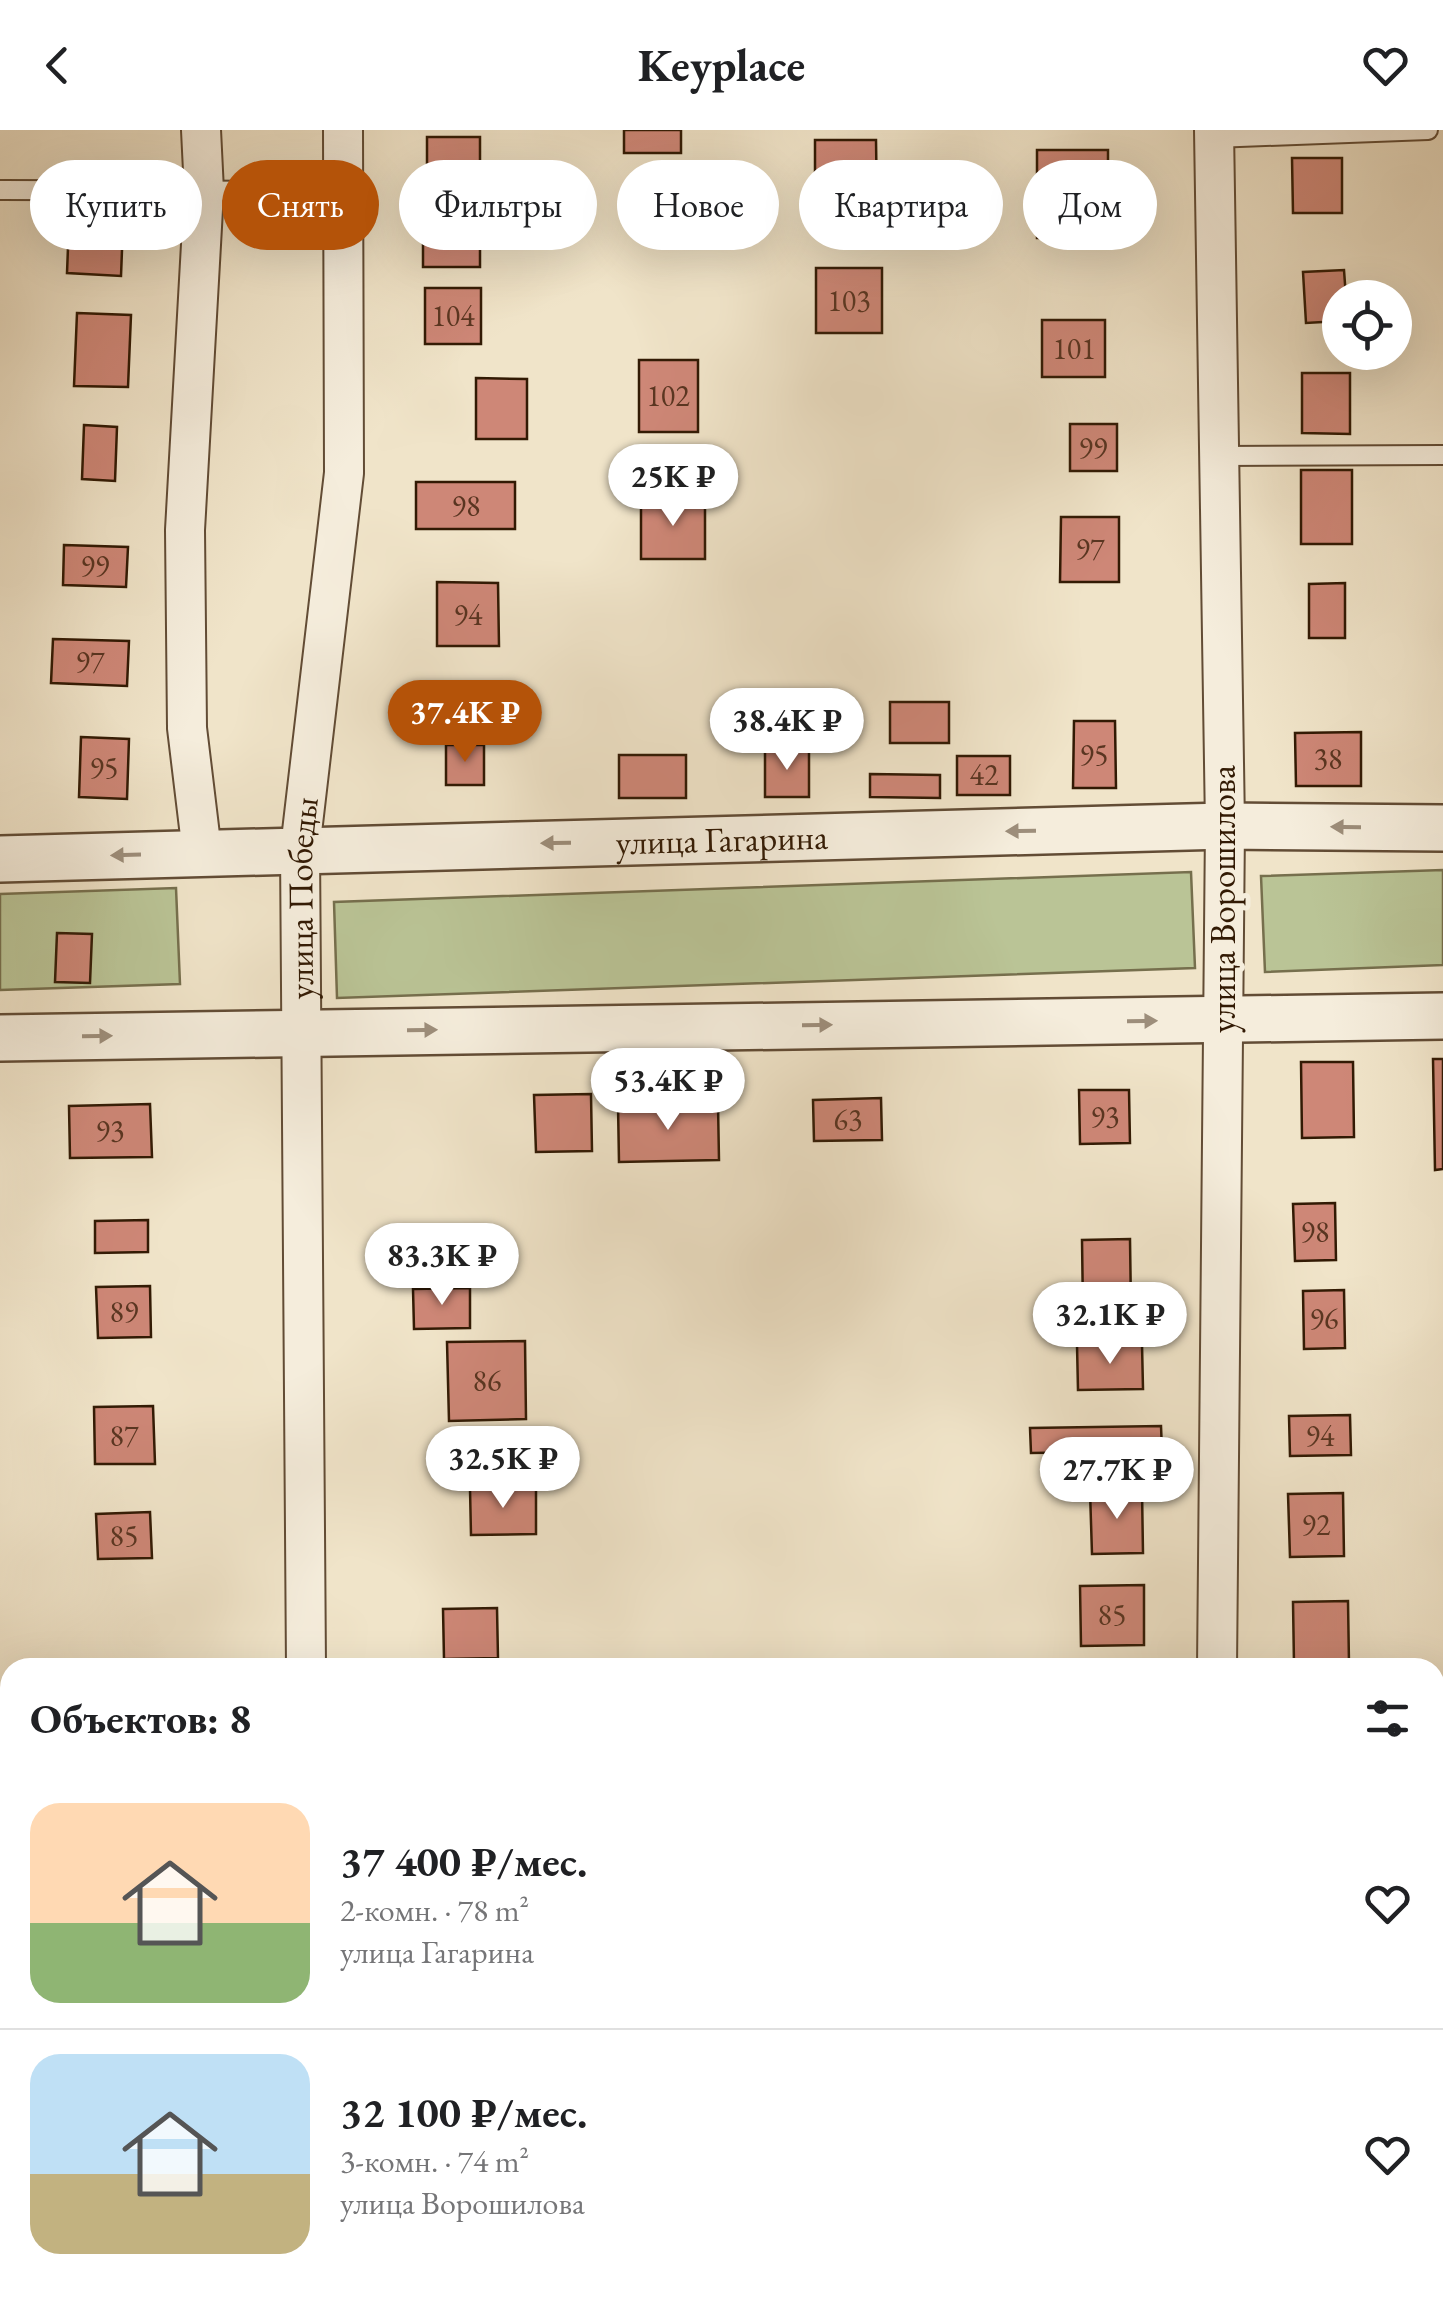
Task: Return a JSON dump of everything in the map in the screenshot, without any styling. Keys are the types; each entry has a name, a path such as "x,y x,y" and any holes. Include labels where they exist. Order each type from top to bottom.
{"street":[{"path":"201,130 204,191 185,530 187,728 202,852"},
{"name":"улица Победы","path":"342,130 342,160"},
{"name":"улица Ворошилова","path":"1214,134 1225,826 1216,1658"},
{"name":"улица Победы","path":"306,1658 300,849 344,473 343,250"},
{"name":"улица Гагарина","path":"0,859 1225,826 1443,828"},
{"path":"0,1038 1443,1016"}],"lane":[{"path":"1214,134 1428,130"},
{"path":"0,190 222,191"},
{"path":"1219,456 1443,455"}],"green space":[{"path":"1443,870 1443,965 1265,972 1261,876"},
{"path":"1191,872 1195,968 337,998 334,902"},
{"path":"176,888 180,984 0,990 0,894"}],"building":[{"path":"624,130 681,130 681,153 624,153"},
{"path":"427,137 480,137 480,160 427,160"},
{"path":"815,140 876,140 876,160 815,160"},
{"path":"1037,150 1108,150 1108,160 1037,160"},
{"path":"1292,158 1342,158 1342,213 1293,213"},
{"path":"68,250 122,250 121,276 67,273"},
{"path":"423,250 480,250 480,267 423,267"},
{"path":"816,268 882,268 882,333 816,333"},
{"path":"1344,270 1345,280 1322,280 1322,322 1306,323 1303,272"},
{"path":"425,288 481,288 481,344 425,344"},
{"path":"77,313 131,315 128,387 74,386"},
{"path":"1042,320 1105,320 1105,377 1042,377"},
{"path":"639,360 698,360 698,432 639,432"},
{"path":"1302,373 1350,373 1350,434 1302,433"},
{"path":"476,378 527,379 527,439 476,439"},
{"path":"1070,424 1117,424 1117,471 1070,471"},
{"path":"84,425 117,427 115,481 82,479"},
{"path":"1301,470 1352,470 1352,544 1301,544"},
{"path":"416,482 515,482 515,529 416,529"},
{"path":"641,499 705,500 705,559 641,559"},
{"path":"1061,517 1119,517 1119,582 1060,582"},
{"path":"64,545 128,547 126,587 63,585"},
{"path":"437,582 498,583 499,646 437,646"},
{"path":"1345,583 1345,638 1309,638 1309,584"},
{"path":"53,639 129,641 127,686 51,683"},
{"path":"890,702 949,702 949,743 890,743"},
{"path":"1074,721 1115,721 1116,788 1073,788"},
{"path":"1361,732 1361,786 1296,786 1295,733"},
{"path":"81,737 129,739 127,799 79,797"},
{"path":"446,745 484,745 484,785 446,785"},
{"path":"765,749 809,749 809,797 765,797"},
{"path":"619,755 686,755 686,798 619,798"},
{"path":"957,756 1010,756 1010,795 957,795"},
{"path":"870,774 940,775 940,798 870,797"},
{"path":"57,933 92,934 90,983 55,982"},
{"path":"1433,1059 1443,1059 1443,1169 1435,1170"},
{"path":"1301,1062 1353,1062 1354,1137 1302,1138"},
{"path":"1079,1090 1129,1090 1130,1143 1080,1144"},
{"path":"591,1094 592,1151 536,1152 534,1095"},
{"path":"881,1098 882,1140 814,1141 813,1100"},
{"path":"150,1104 152,1157 70,1158 69,1106"},
{"path":"718,1104 719,1160 619,1162 618,1105"},
{"path":"1335,1203 1336,1260 1295,1261 1293,1204"},
{"path":"148,1220 148,1252 95,1253 95,1221"},
{"path":"1130,1239 1131,1309 1083,1310 1082,1240"},
{"path":"150,1286 151,1337 98,1338 96,1287"},
{"path":"470,1288 470,1328 414,1329 413,1289"},
{"path":"1344,1290 1345,1348 1304,1349 1303,1291"},
{"path":"525,1341 526,1419 449,1421 447,1342"},
{"path":"1142,1344 1143,1389 1078,1390 1077,1345"},
{"path":"153,1406 155,1464 95,1464 94,1407"},
{"path":"1350,1415 1351,1455 1290,1456 1289,1416"},
{"path":"1161,1426 1162,1451 1031,1453 1030,1428"},
{"path":"536,1487 536,1534 471,1535 470,1489"},
{"path":"1142,1490 1143,1553 1092,1554 1090,1491"},
{"path":"1343,1493 1344,1556 1290,1557 1288,1494"},
{"path":"150,1512 152,1558 98,1559 96,1514"},
{"path":"1144,1585 1144,1645 1081,1646 1080,1586"},
{"path":"1348,1601 1349,1658 1294,1658 1293,1602"},
{"path":"497,1608 498,1658 444,1658 443,1609"}]}
